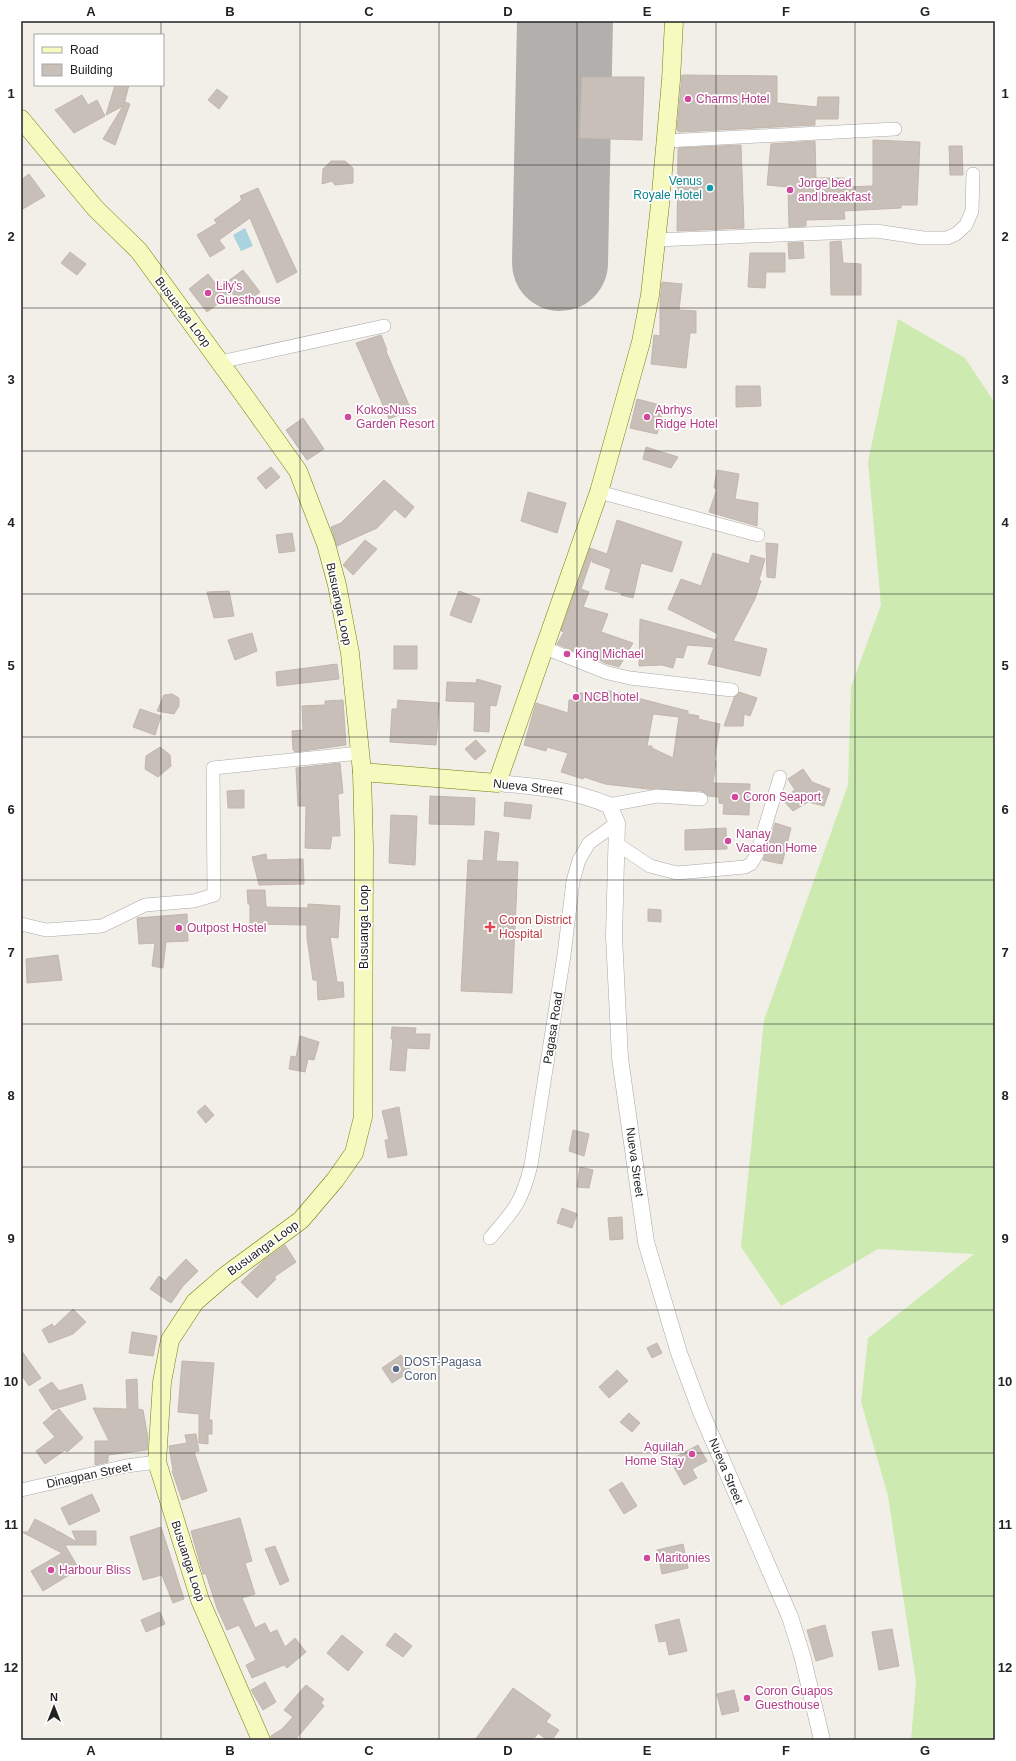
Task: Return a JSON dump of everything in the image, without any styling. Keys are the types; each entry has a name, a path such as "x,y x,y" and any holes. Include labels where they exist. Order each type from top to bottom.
{"main road":[{"path":"497,783 599,492 641,342 650,296 666,141 674,21"},
{"name":"Busuanga Loop","path":"21,118 96,208 138,252 220,362 298,471 326,544 337,585 350,653 362,772 364,847 363,1117 354,1153 335,1180 301,1220 225,1276 195,1302 170,1340 162,1382 157,1462 200,1600 261,1740"},
{"name":"Nueva Street","path":"362,772 497,783"}],"street":[{"path":"666,141 895,129"},
{"path":"655,240 876,232 923,238 947,238 956,234 966,225 972,210 973,174"},
{"path":"220,362 384,326"},
{"path":"599,492 758,535"},
{"path":"545,648 608,673 630,678 732,690"},
{"path":"21,924 46,930 102,926 145,905 194,901 214,895 213,768 360,753"},
{"path":"617,844 650,866 677,873 745,867 751,864 757,854 780,776"},
{"name":"Nueva Street","path":"497,783 554,788 584,795 609,804 617,823 614,936 620,1058 646,1242 675,1338 701,1412 790,1617 802,1655 822,1740"},
{"path":"609,804 657,796 701,799"},
{"name":"Pagasa Road","path":"490,1238 516,1208 525,1190 531,1165 563,962 573,881 579,860 589,843 617,823"},
{"name":"Dinagpan Street","path":"21,1490 126,1466 157,1462"}],"green space":[{"path":"898,319 965,358 995,403 995,1740 911,1740 916,1682 888,1496 861,1402 868,1338 974,1254 878,1249 781,1306 741,1247 764,1020 848,785 851,687 881,605 868,462"}],"water":[{"path":"245,228 253,246 241,251 233,235"}],"building":[{"path":"682,75 777,76 777,103 817,107 818,97 839,97 838,119 815,119 815,125 679,132 677,130"},
{"path":"582,77 644,77 642,140 579,138"},
{"path":"115,86 129,86 124,104 125,102 130,104 115,145 103,139 123,106 106,115"},
{"path":"217,89 228,97 219,109 208,100"},
{"path":"82,95 88,105 97,100 105,116 74,133 55,110"},
{"path":"873,140 920,142 917,205 901,205 901,208 844,211 845,219 806,220 806,226 789,227 788,187 767,185 771,144 815,141 816,178 844,178 844,187 873,186"},
{"name":"Venus Royale Hotel","path":"741,145 744,228 677,231 678,148"},
{"path":"949,146 962,146 963,175 950,175"},
{"path":"331,161 345,161 353,168 353,183 335,185 332,181 322,184 323,169"},
{"path":"29,174 45,196 21,210 21,180"},
{"path":"258,188 297,272 277,283 250,218 219,240 225,248 210,257 197,235 217,223 214,220 242,200 240,196"},
{"path":"841,241 843,263 861,264 861,295 831,295 830,242"},
{"path":"803,242 804,258 789,259 788,243"},
{"path":"70,252 86,264 77,275 61,263"},
{"path":"750,253 785,253 785,272 766,272 765,288 748,287"},
{"path":"243,270 260,292 243,306 232,293 207,312 189,289 208,274 219,288"},
{"path":"662,282 682,284 679,310 696,311 696,333 690,333 686,368 651,364 654,335 660,336 660,301"},
{"path":"381,335 387,350 386,351 411,410 389,419 356,343"},
{"path":"736,386 760,386 761,406 736,407"},
{"name":"Abrhys Ridge Hotel","path":"637,399 664,406 657,434 630,428"},
{"path":"303,418 324,449 307,460 286,430"},
{"path":"646,447 678,457 671,468 643,459"},
{"path":"271,467 280,477 266,489 257,478"},
{"path":"717,470 739,474 735,499 758,503 757,526 709,512 717,489 714,488"},
{"path":"384,480 414,507 405,518 395,509 377,528 337,546 331,527 341,523"},
{"path":"528,492 566,503 557,533 521,521"},
{"path":"617,520 682,542 672,572 641,563 633,598 621,595 622,593 605,589 611,569 592,562 592,557 581,589 589,592 583,607 608,614 601,632 633,643 619,667 605,663 592,656 591,658 557,644 564,632 561,631 590,548 607,554"},
{"path":"292,533 295,551 279,553 276,535"},
{"path":"365,540 377,549 353,575 343,565"},
{"path":"766,543 778,544 775,578 767,577"},
{"path":"713,553 749,564 751,555 765,559 759,580 761,581 755,599 733,641 767,649 760,676 708,664 714,647 687,645 683,658 676,657 673,668 662,665 639,666 640,619 716,640 718,634 668,609 681,579 701,586"},
{"path":"229,591 234,616 214,618 207,592"},
{"path":"459,591 480,599 471,623 450,615"},
{"path":"252,633 257,651 235,660 228,640"},
{"path":"394,646 417,646 417,669 394,669"},
{"path":"337,664 339,679 277,686 276,672"},
{"path":"477,679 501,686 496,706 490,705 489,732 474,731 475,702 446,701 447,682 476,683"},
{"path":"610,691 688,711 688,714 699,716 698,719 720,724 714,761 716,761 713,783 750,784 749,815 723,814 724,804 719,803 719,797 708,796 702,791 648,789 605,784 584,777 583,779 561,772 568,753 547,747 546,751 524,745 536,703 568,713 569,700 580,700 580,693","holes":["653,714 679,717 673,758 652,748 652,746 647,746"]},
{"path":"739,692 757,698 750,716 744,714 743,726 724,726 734,698"},
{"path":"172,694 179,698 179,706 174,714 157,711 164,695"},
{"path":"343,700 346,745 295,752 293,750 292,731 303,730 302,706 325,705 325,701"},
{"path":"398,700 439,703 436,745 390,742 392,709 397,709"},
{"path":"140,709 161,716 155,735 133,727"},
{"path":"476,740 486,751 475,760 465,749"},
{"path":"160,747 170,755 171,766 158,777 145,769 146,756"},
{"path":"340,763 343,793 338,794 340,836 332,836 330,849 305,848 306,806 298,806 296,768"},
{"path":"803,769 812,782 830,789 824,806 808,802 793,811 782,799 795,790 788,779"},
{"path":"244,790 244,808 228,808 227,791"},
{"path":"430,796 475,798 474,825 429,824"},
{"path":"505,802 532,805 530,819 504,816"},
{"path":"391,815 417,816 415,865 389,863"},
{"path":"775,823 791,828 782,864 763,860"},
{"path":"726,828 727,849 685,850 685,830"},
{"name":"Coron District Hospital","path":"485,831 499,833 496,861 518,862 512,993 461,991 468,860 483,861"},
{"path":"266,854 267,860 303,859 304,884 259,885 252,857"},
{"path":"247,890 265,890 266,907 308,908 308,904 340,906 338,938 330,937 337,982 343,982 344,997 318,1000 317,980 313,980 307,938 307,925 250,924 250,904 248,904"},
{"path":"648,909 661,910 661,922 648,921"},
{"path":"187,914 188,941 166,942 163,968 152,966 155,943 139,944 137,918"},
{"path":"58,955 62,980 27,983 26,959"},
{"path":"392,1027 416,1028 415,1034 430,1034 429,1049 407,1048 405,1071 390,1070 393,1039 391,1039"},
{"path":"300,1036 319,1042 314,1060 308,1059 305,1072 289,1069 291,1056 296,1057"},
{"path":"205,1105 214,1115 206,1123 197,1112"},
{"path":"399,1107 407,1155 388,1158 385,1140 389,1140 382,1111"},
{"path":"573,1130 589,1134 584,1156 569,1151"},
{"path":"580,1167 593,1170 589,1188 577,1187"},
{"path":"562,1208 577,1214 572,1228 557,1223"},
{"path":"622,1217 623,1239 610,1240 608,1218"},
{"path":"285,1245 296,1262 274,1277 276,1279 257,1298 241,1282 263,1261"},
{"path":"186,1259 198,1271 183,1286 171,1303 150,1289 159,1276 165,1281"},
{"path":"73,1309 86,1322 73,1334 49,1343 42,1330 52,1324 54,1327"},
{"path":"132,1332 157,1336 153,1356 129,1353"},
{"path":"657,1343 662,1353 652,1358 647,1348"},
{"path":"21,1350 41,1378 29,1386 21,1374"},
{"name":"DOST-Pagasa Coron","path":"401,1355 411,1371 392,1383 382,1368"},
{"path":"182,1361 214,1363 209,1420 212,1420 212,1434 208,1434 208,1444 199,1443 199,1414 178,1412"},
{"path":"617,1370 628,1381 609,1398 599,1387"},
{"path":"137,1379 138,1409 143,1410 148,1438 147,1450 108,1455 108,1462 95,1465 95,1441 109,1441 93,1408 127,1409 126,1380"},
{"path":"52,1382 59,1391 82,1384 86,1399 52,1410 39,1390"},
{"path":"59,1409 83,1438 67,1452 65,1450 45,1464 36,1451 55,1437 43,1423"},
{"path":"629,1413 640,1423 632,1432 620,1422"},
{"path":"196,1434 199,1451 194,1452 207,1491 182,1500 172,1471 169,1446 187,1443 185,1435"},
{"path":"698,1445 707,1461 692,1469 697,1478 684,1485 670,1460"},
{"path":"622,1482 637,1506 624,1514 609,1490"},
{"path":"92,1494 100,1511 69,1525 61,1508"},
{"path":"240,1518 252,1561 245,1563 255,1594 242,1598 255,1628 265,1623 270,1633 277,1630 285,1647 295,1638 306,1652 287,1668 284,1665 252,1678 246,1665 256,1660 239,1625 227,1630 217,1608 206,1574 203,1574 191,1531"},
{"path":"35,1519 56,1530 54,1531 58,1531 77,1542 72,1531 96,1531 96,1545 65,1545 79,1569 43,1591 31,1571 62,1553 22,1532 28,1532"},
{"path":"161,1527 184,1599 173,1603 162,1575 143,1580 130,1537"},
{"path":"683,1544 688,1568 662,1574 657,1550"},
{"path":"275,1546 289,1581 280,1585 265,1549"},
{"path":"160,1612 165,1624 146,1632 141,1620"},
{"path":"679,1619 687,1651 669,1655 666,1641 659,1642 655,1625"},
{"path":"825,1625 833,1656 816,1661 807,1630"},
{"path":"892,1629 899,1666 879,1670 872,1632"},
{"path":"395,1633 412,1646 403,1657 386,1645"},
{"path":"342,1635 363,1652 348,1671 327,1653"},
{"path":"265,1682 276,1702 263,1710 251,1690"},
{"path":"306,1685 324,1699 321,1703 324,1706 295,1740 271,1740 271,1736 282,1729 293,1717 284,1710"},
{"path":"513,1688 551,1715 546,1722 559,1730 552,1740 547,1740 538,1733 533,1740 475,1740"},
{"path":"734,1690 739,1711 722,1715 717,1694"}],"runway":[{"path":"560,263 565,21"}],"place":[{"name":"Charms Hotel","path":"688,99"},
{"name":"Venus Royale Hotel","path":"710,188"},
{"name":"Jorge bed and breakfast","path":"790,190"},
{"name":"Lily's Guesthouse","path":"208,293"},
{"name":"KokosNuss Garden Resort","path":"348,417"},
{"name":"Abrhys Ridge Hotel","path":"647,417"},
{"name":"King Michael","path":"567,654"},
{"name":"NCB hotel","path":"576,697"},
{"name":"Coron Seaport","path":"735,797"},
{"name":"Nanay Vacation Home","path":"728,841"},
{"name":"Coron District Hospital","path":"490,927"},
{"name":"Outpost Hostel","path":"179,928"},
{"name":"DOST-Pagasa Coron","path":"396,1369"},
{"name":"Aguilah Home Stay","path":"692,1454"},
{"name":"Maritonies","path":"647,1558"},
{"name":"Harbour Bliss","path":"51,1570"},
{"name":"Coron Guapos Guesthouse","path":"747,1698"}]}
